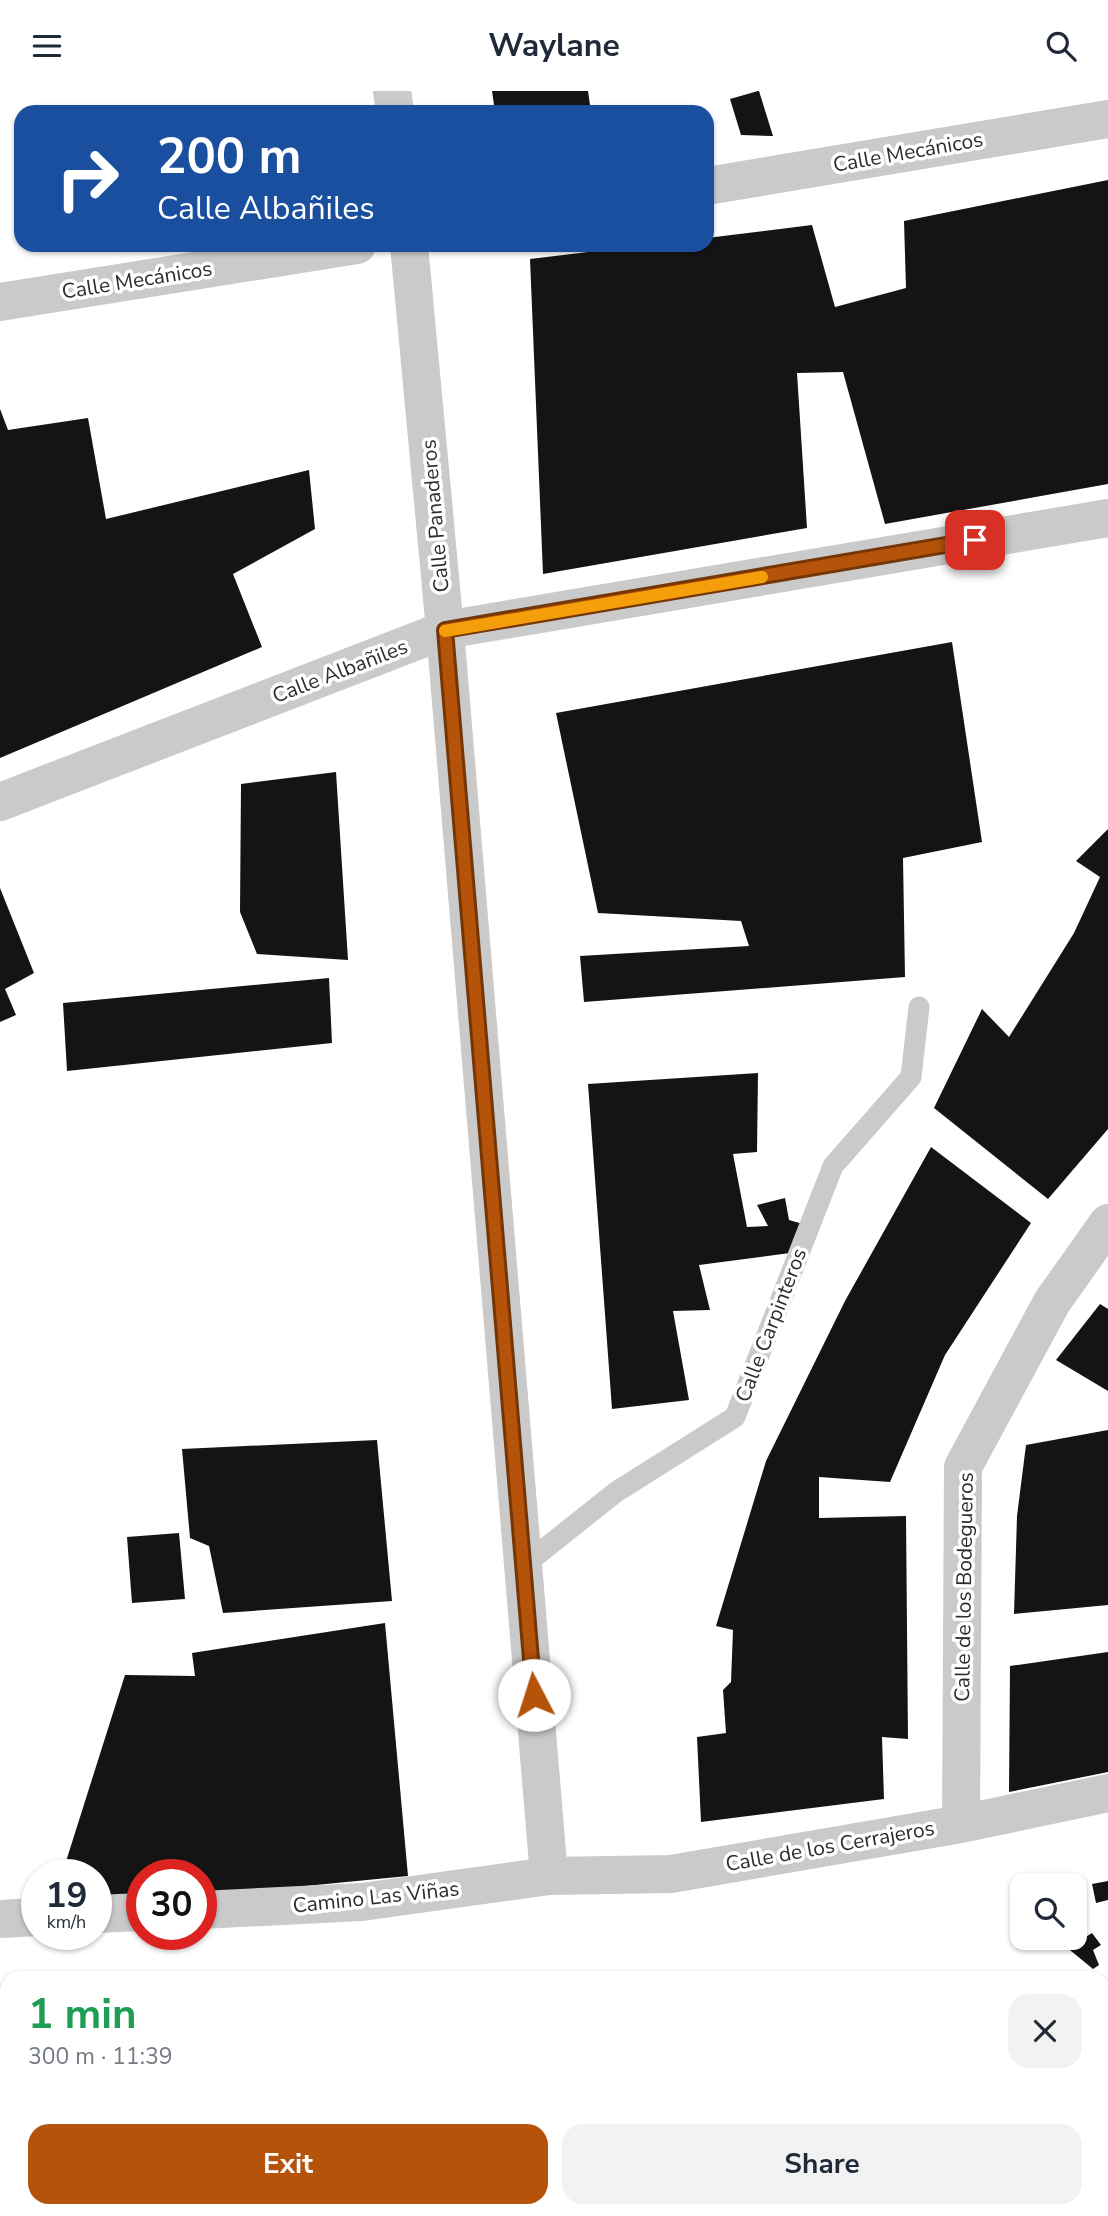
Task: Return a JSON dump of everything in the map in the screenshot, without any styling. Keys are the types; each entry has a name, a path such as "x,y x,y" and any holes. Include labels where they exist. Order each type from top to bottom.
{"street":[{"name":"Calle Mecánicos","path":"714,185 1108,119"},
{"name":"Calle Mecánicos","path":"0,302 313,252"},
{"name":"Calle Panaderos","path":"410,252 445,630 549,1876"},
{"name":"Calle Albañiles","path":"0,802 445,630 1108,518"},
{"name":"Calle de los Bodegueros","path":"961,1823 963,1467 1052,1302 1108,1223"},
{"name":"Calle de los Cerrajeros","path":"549,1876 671,1874 961,1823 1108,1793"},
{"name":"Camino Las Viñas","path":"217,1909 362,1902 549,1876"},
{"path":"0,1919 21,1918"}],"lane":[{"name":"Calle Carpinteros","path":"523,1566 616,1492 735,1417 833,1166 911,1077 919,1007"}],"building":[{"path":"492,91 588,91 590,105 494,105"},
{"path":"759,91 773,136 741,135 730,99"},
{"path":"1108,180 1108,484 885,524 843,372 797,373 807,528 543,574 530,259 588,252 714,252 714,237 812,225 835,307 906,288 904,221"},
{"path":"0,409 8,430 88,418 106,519 309,470 315,529 233,574 262,647 0,758"},
{"path":"952,642 982,842 903,858 905,977 584,1002 580,956 749,946 741,921 598,913 556,713"},
{"path":"336,772 348,960 257,954 240,912 241,784"},
{"path":"1108,829 1108,1129 1048,1199 934,1108 982,1009 1009,1037 1074,933 1100,877 1076,861"},
{"path":"0,888 34,973 5,989 16,1015 0,1022"},
{"path":"329,978 332,1043 67,1071 63,1003"},
{"path":"758,1073 757,1152 733,1154 747,1227 768,1226 757,1205 785,1198 789,1220 803,1224 790,1253 699,1265 710,1310 673,1311 689,1400 612,1409 588,1084"},
{"path":"931,1147 1031,1223 945,1355 890,1482 819,1477 819,1518 906,1516 908,1739 882,1737 884,1799 701,1822 697,1737 726,1733 723,1690 731,1682 733,1630 716,1626 766,1461 845,1301"},
{"path":"1100,1304 1108,1309 1108,1391 1056,1360"},
{"path":"1108,1430 1108,1605 1014,1614 1017,1516 1026,1445"},
{"path":"377,1440 392,1601 223,1613 209,1546 190,1538 182,1449"},
{"path":"179,1533 185,1599 132,1603 127,1537"},
{"path":"385,1623 408,1876 217,1894 217,1859 126,1859 126,1903 112,1905 112,1859 67,1859 125,1675 195,1676 192,1653"},
{"path":"1108,1652 1108,1772 1009,1792 1010,1666"},
{"path":"1108,1881 1108,1900 1096,1903 1092,1884"},
{"path":"1092,1933 1101,1945 1093,1950 1099,1965 1093,1969 1070,1950 1087,1950 1087,1936"}],"slow traffic":[{"path":"445,631 762,577"}],"route":[{"path":"534,1695 445,630 975,540"}]}
